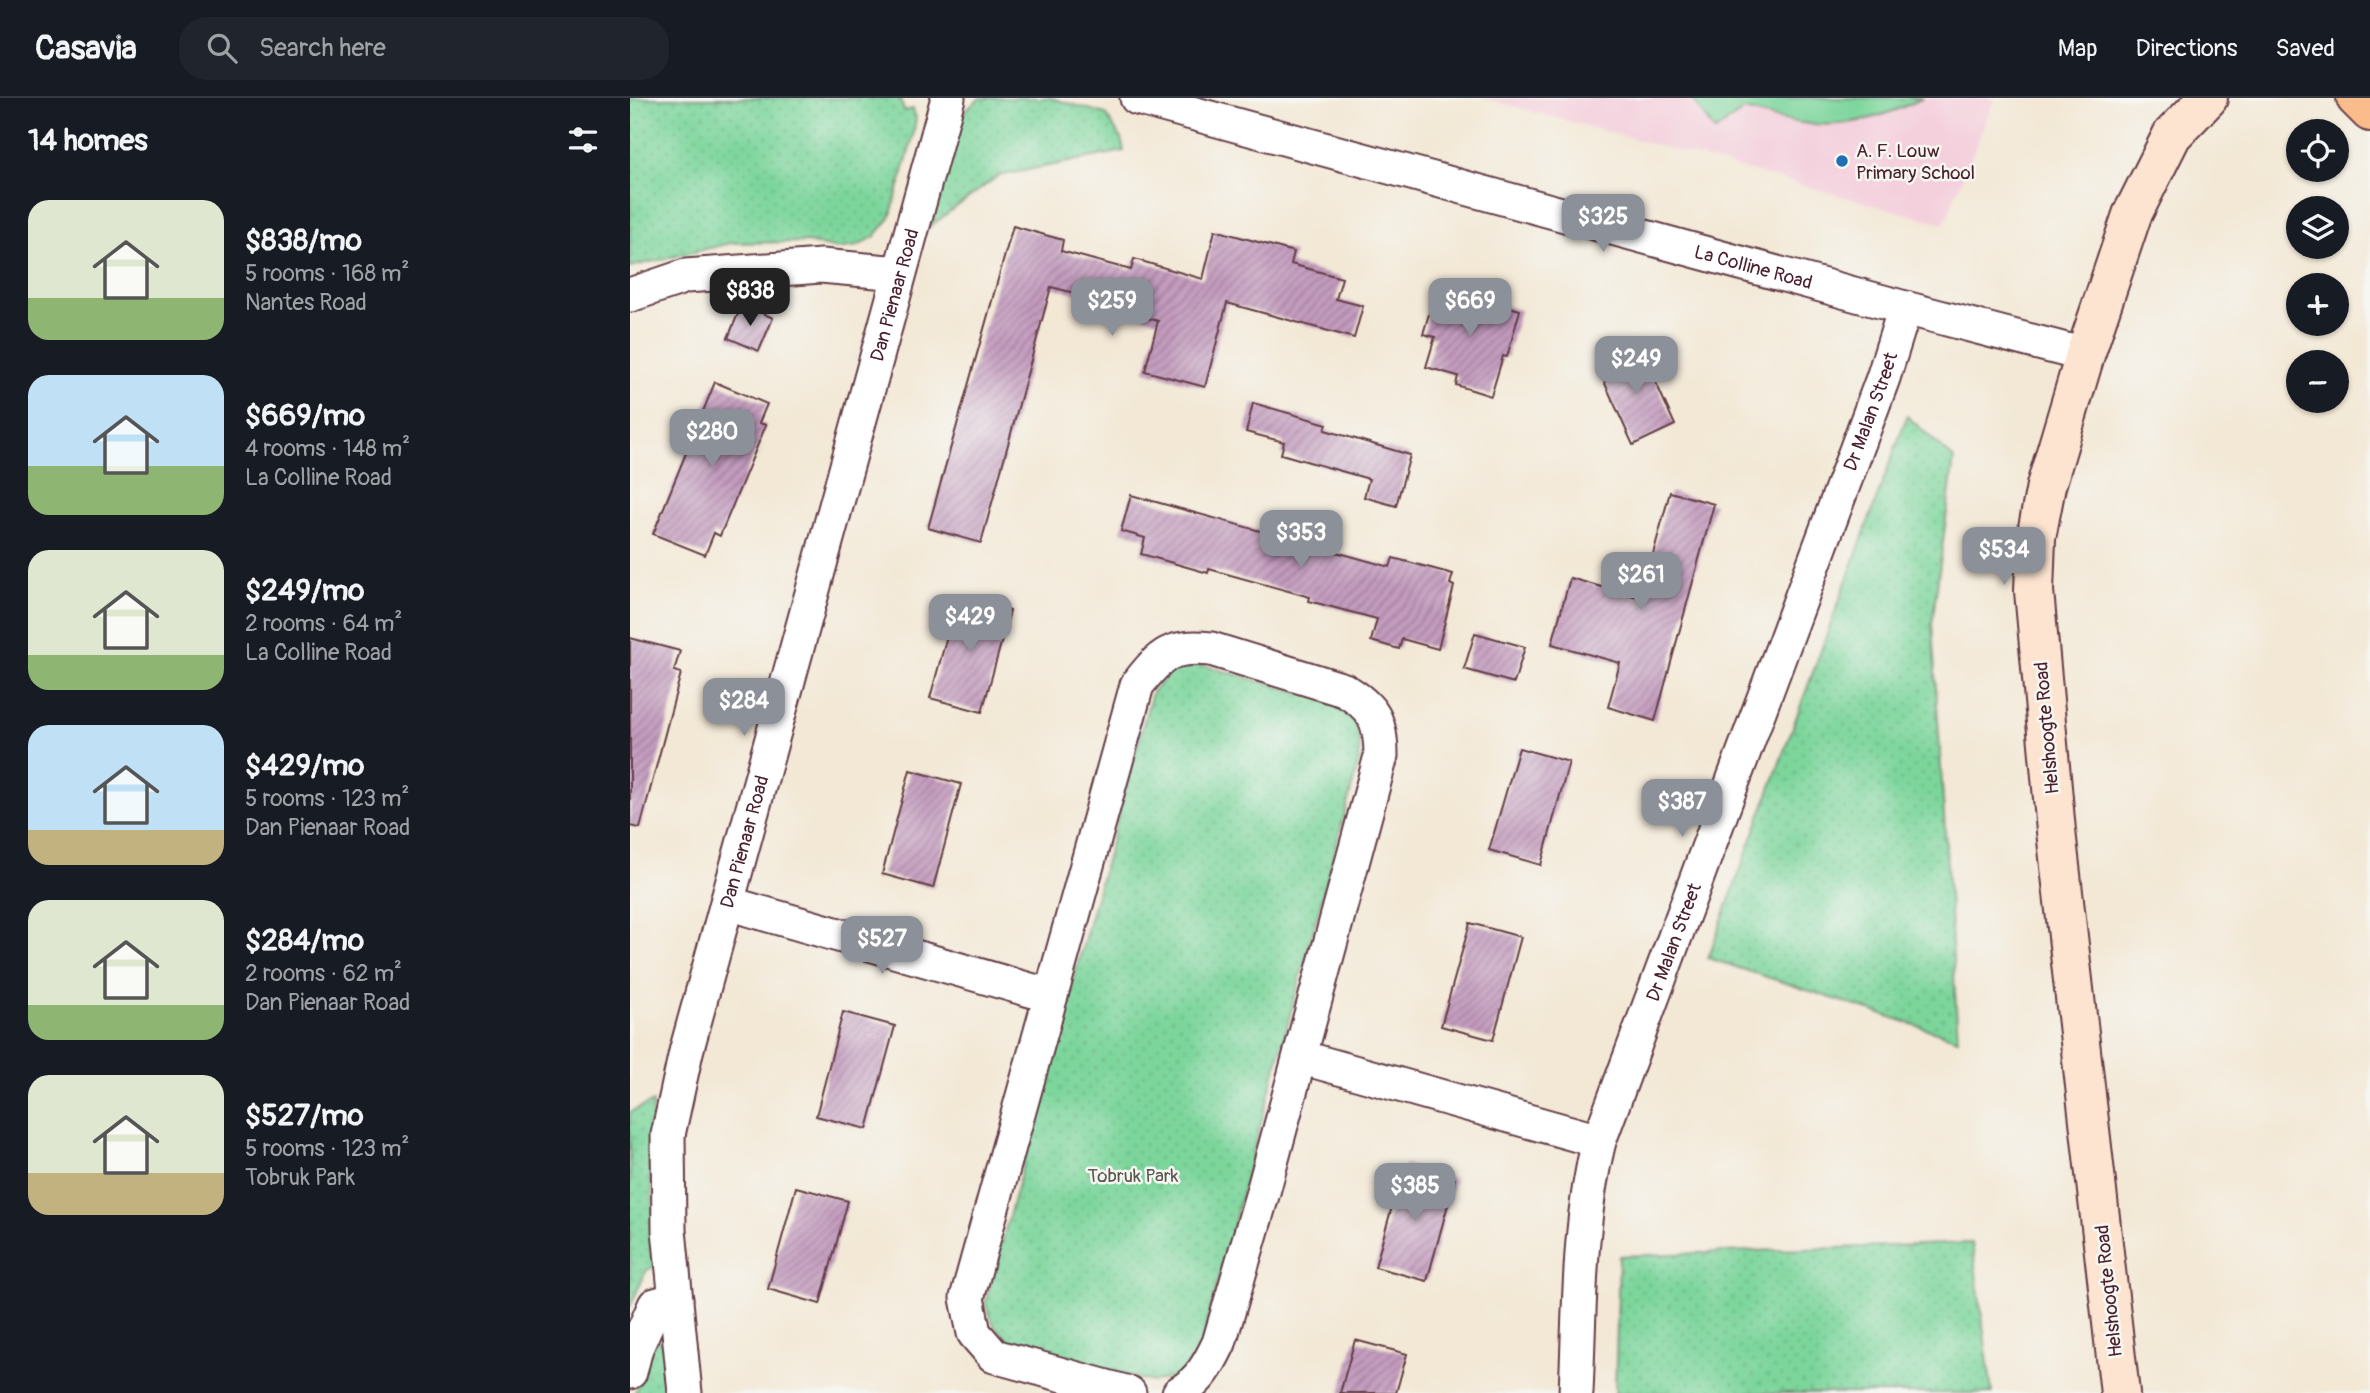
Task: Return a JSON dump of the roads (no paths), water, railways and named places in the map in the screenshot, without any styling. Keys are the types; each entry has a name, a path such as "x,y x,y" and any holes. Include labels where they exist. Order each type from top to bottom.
{"main road":[{"name":"Helshoogte Road","path":"2120,1393 2056,831 2034,591 2036,538 2046,486 2085,355 2132,215 2172,135 2208,98"},
{"path":"2356,98 2370,112"}],"street":[{"name":"Dan Pienaar Road","path":"685,1393 670,1230 668,1135 686,1052 948,98"},
{"name":"La Colline Road","path":"1137,98 2085,355"},
{"path":"630,295 686,276 821,266 899,273"},
{"name":"Dr Malan Street","path":"1576,1393 1583,1222 1599,1140 1883,378 1905,308"},
{"path":"1129,1393 993,1356 974,1333 967,1298 1137,685 1153,665 1170,652 1189,647 1211,649 1344,690 1362,701 1374,716 1381,735 1381,756 1219,1343 1209,1366 1193,1385 1179,1393"},
{"path":"727,903 1051,996"},
{"path":"1300,1057 1599,1140"},
{"path":"630,1372 636,1348 655,1304 676,1299"}],"place":[{"name":"A. F. Louw Primary School","path":"1842,161"}],"park label":[{"name":"Tobruk Park","path":"1133,1175"}]}
